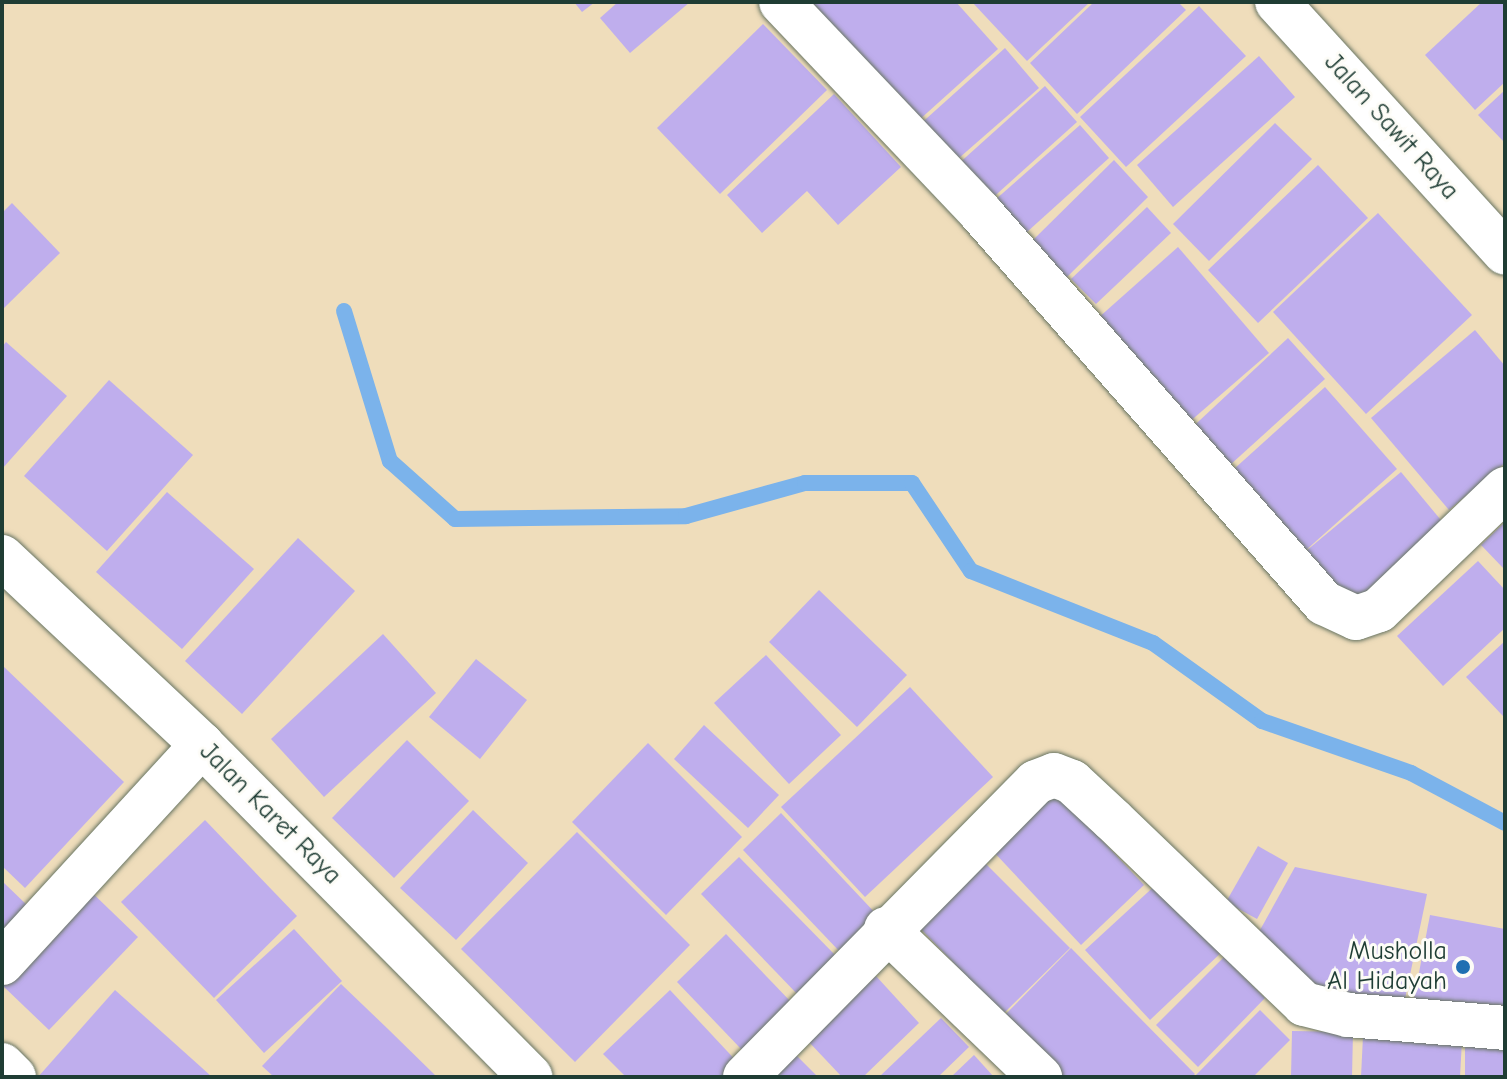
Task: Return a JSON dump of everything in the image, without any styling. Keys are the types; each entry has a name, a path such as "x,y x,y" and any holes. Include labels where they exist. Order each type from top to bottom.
{"street":[{"path":"781,2 980,212 1324,603 1356,618 1379,610 1505,489"},
{"name":"Jalan Sawit Raya","path":"1296,8 1505,253"},
{"name":"Jalan Karet Raya","path":"2,557 202,745 531,1077"},
{"path":"2,963 202,745"},
{"path":"745,1077 886,929 1036,782 1054,775 1072,782 1093,801 1304,1004 1348,1015 1505,1028"},
{"path":"886,929 1040,1077"},
{"path":"2,1065 14,1077"}],"building":[{"path":"574,2 595,2 582,12"},
{"path":"618,2 690,2 630,53 600,18"},
{"path":"797,2 956,2 998,49 908,130"},
{"path":"972,2 1090,2 1027,61"},
{"path":"1094,2 1178,2 1186,10 1077,114 1030,63"},
{"path":"1482,2 1505,2 1505,82 1475,110 1425,55"},
{"path":"1199,6 1246,56 1126,167 1080,117"},
{"path":"763,24 827,90 720,194 657,128"},
{"path":"1005,48 1039,88 951,165 917,127"},
{"path":"1259,56 1295,97 1173,207 1137,165"},
{"path":"1045,86 1077,122 988,202 956,166"},
{"path":"1505,90 1505,143 1478,115"},
{"path":"834,94 901,167 838,225 807,191 762,233 727,195"},
{"path":"1275,123 1312,159 1209,261 1173,224"},
{"path":"1080,125 1109,158 1017,241 987,207"},
{"path":"1114,160 1148,197 1066,278 1032,241"},
{"path":"1318,165 1368,218 1258,323 1208,270"},
{"path":"12,203 60,253 2,310 2,213"},
{"path":"1147,207 1171,233 1096,304 1071,279"},
{"path":"1378,213 1472,315 1366,414 1273,312"},
{"path":"1178,247 1269,353 1187,424 1097,319"},
{"path":"1475,330 1505,366 1505,463 1449,510 1371,418"},
{"path":"1288,338 1325,379 1219,475 1184,435"},
{"path":"6,342 67,396 2,469 2,347"},
{"path":"109,380 193,455 107,551 24,476"},
{"path":"1325,387 1397,469 1305,551 1234,469"},
{"path":"1401,472 1450,531 1355,611 1306,551"},
{"path":"167,492 254,569 182,649 96,572"},
{"path":"1505,522 1505,570 1481,545"},
{"path":"298,538 355,591 242,714 185,661"},
{"path":"1478,561 1505,590 1505,628 1443,686 1397,636"},
{"path":"819,590 907,675 857,727 769,642"},
{"path":"383,634 436,693 324,797 271,739"},
{"path":"1505,641 1505,715 1503,716 1466,677"},
{"path":"766,655 841,735 789,784 714,703"},
{"path":"476,659 527,700 480,759 429,717"},
{"path":"2,665 124,782 25,888 2,866"},
{"path":"910,687 993,777 865,897 781,807"},
{"path":"704,725 779,795 748,828 674,759"},
{"path":"407,740 469,801 394,878 332,818"},
{"path":"648,743 742,837 666,915 572,822"},
{"path":"1053,788 1144,885 1081,945 990,848"},
{"path":"473,810 528,863 456,940 400,888"},
{"path":"781,813 879,917 841,953 743,850"},
{"path":"205,820 297,916 214,998 121,902"},
{"path":"577,832 690,945 575,1062 461,949"},
{"path":"1258,846 1288,863 1257,919 1226,902"},
{"path":"739,857 839,959 800,997 701,894"},
{"path":"982,860 1070,948 1003,1014 917,925"},
{"path":"1295,867 1427,894 1402,1013 1314,996 1250,948"},
{"path":"2,881 29,907 2,937"},
{"path":"1160,881 1224,950 1150,1020 1085,950"},
{"path":"82,883 138,937 49,1030 2,985 2,967"},
{"name":"Musholla Al Hidayah","path":"1430,915 1505,929 1505,1022 1413,1004"},
{"path":"294,929 342,981 264,1053 216,1000"},
{"path":"726,934 792,1003 743,1051 677,982"},
{"path":"1071,948 1195,1074 1192,1077 1053,1077 998,1022"},
{"path":"1224,957 1265,998 1198,1067 1156,1025"},
{"path":"876,976 919,1023 863,1077 842,1077 808,1041"},
{"path":"341,984 437,1077 274,1077 262,1066"},
{"path":"115,990 201,1067 212,1077 38,1077"},
{"path":"670,990 741,1066 729,1077 626,1077 603,1054"},
{"path":"1260,1010 1290,1040 1253,1077 1194,1077"},
{"path":"941,1018 969,1047 938,1077 879,1077"},
{"path":"1292,1031 1353,1032 1352,1077 1291,1077"},
{"path":"1363,1036 1462,1040 1460,1077 1361,1077"},
{"path":"1465,1041 1505,1042 1505,1077 1465,1077"},
{"path":"792,1051 818,1077 778,1077 772,1071"},
{"path":"974,1055 994,1077 951,1077"}],"waterway":[{"path":"344,311 390,461 455,519 686,516 805,483 912,483 971,571 1153,643 1262,721 1411,773 1505,823"}],"place":[{"name":"Musholla Al Hidayah","path":"1463,967"}]}
